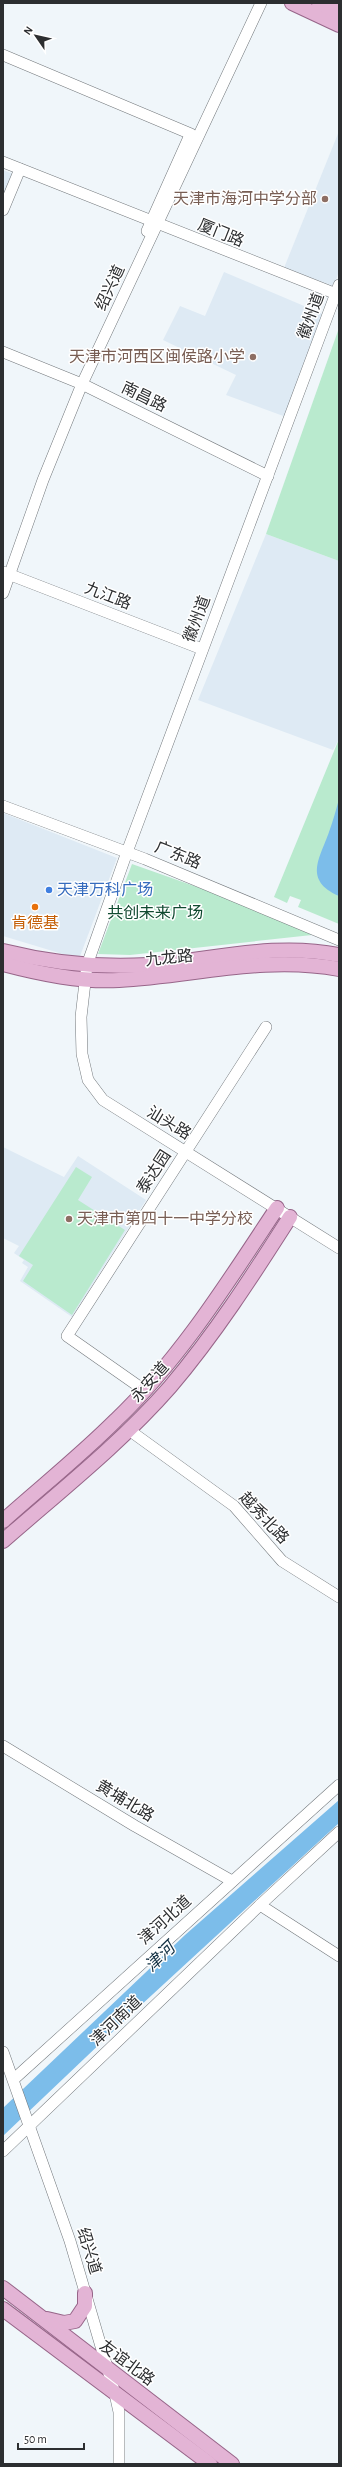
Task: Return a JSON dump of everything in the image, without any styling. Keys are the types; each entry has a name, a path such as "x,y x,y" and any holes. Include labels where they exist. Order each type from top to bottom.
{"main road":[{"path":"292,3 339,25"},
{"path":"319,3 339,12"},
{"name":"九龙路","path":"3,951 49,961 87,965 147,965 277,949 310,950 339,955"},
{"name":"九龙路","path":"3,964 85,980 151,978 262,963 302,964 339,969"},
{"name":"永安道","path":"3,1520 117,1420 144,1390 226,1285 277,1208"},
{"name":"永安道","path":"3,1541 129,1430 170,1387 208,1339 290,1217"},
{"name":"友谊北路","path":"3,2288 232,2464"},
{"path":"40,2316 58,2323 75,2321 83,2312 85,2293"},
{"name":"友谊北路","path":"3,2309 210,2464"}],"street":[{"name":"绍兴道","path":"154,223 191,134 253,3"},
{"name":"绍兴道","path":"3,593 5,573 78,383 261,3"},
{"path":"3,55 191,134"},
{"name":"厦门路","path":"3,162 154,223 338,292"},
{"path":"3,210 20,169"},
{"name":"徽州道","path":"87,965 202,649 338,292"},
{"name":"南昌路","path":"3,352 78,383 268,476"},
{"name":"九江路","path":"5,573 202,649"},
{"name":"广东路","path":"3,806 127,852 339,940"},
{"name":"汕头路","path":"87,965 81,1017 82,1054 88,1080 103,1100 339,1248"},
{"name":"泰达园","path":"144,1390 67,1336 266,1027"},
{"name":"越秀北路","path":"129,1430 234,1506 282,1561 339,1597"},
{"name":"黄埔北路","path":"3,1746 135,1826 232,1882"},
{"name":"津河北道","path":"15,2084 232,1882 339,1785"},
{"name":"津河南道","path":"3,2151 260,1905 339,1832"},
{"path":"260,1905 339,1956"},
{"name":"绍兴道","path":"3,2052 70,2241 116,2394 119,2412 119,2464"}],"shaded area":[{"name":"天津市海河中学分部","path":"339,131 339,271 334,286 284,268"},
{"path":"3,170 13,174 3,197"},
{"name":"天津市河西区闽侯路小学","path":"224,272 323,314 286,417 226,395 236,375 163,340 180,306 205,316"},
{"path":"266,534 339,561 339,739 333,750 198,700"},
{"name":"天津万科广场","path":"3,813 117,858 79,959 3,936"},
{"name":"天津市第四十一中学分校","path":"3,1147 64,1177 78,1156 146,1200 72,1317 20,1281 28,1267 22,1263 24,1260 14,1253 19,1246 3,1238"}],"green space":[{"path":"339,328 339,561 266,534"},
{"path":"339,739 339,924 298,907 301,900 290,896 287,903 274,897"},
{"name":"共创未来广场","path":"132,864 245,904 312,935 130,955 98,954"},
{"path":"76,1167 92,1177 78,1200 125,1230 72,1315 23,1281 33,1265 19,1256"}],"water":[{"path":"339,799 339,896 328,890 321,883 317,868"},
{"name":"津河","path":"339,1800 339,1823 127,2018 3,2136 3,2108 185,1935"}],"place":[{"name":"天津市海河中学分部","path":"325,199"},
{"name":"天津市河西区闽侯路小学","path":"253,357"},
{"name":"天津万科广场","path":"49,890"},
{"name":"肯德基","path":"35,907"},
{"name":"天津市第四十一中学分校","path":"69,1219"}]}
